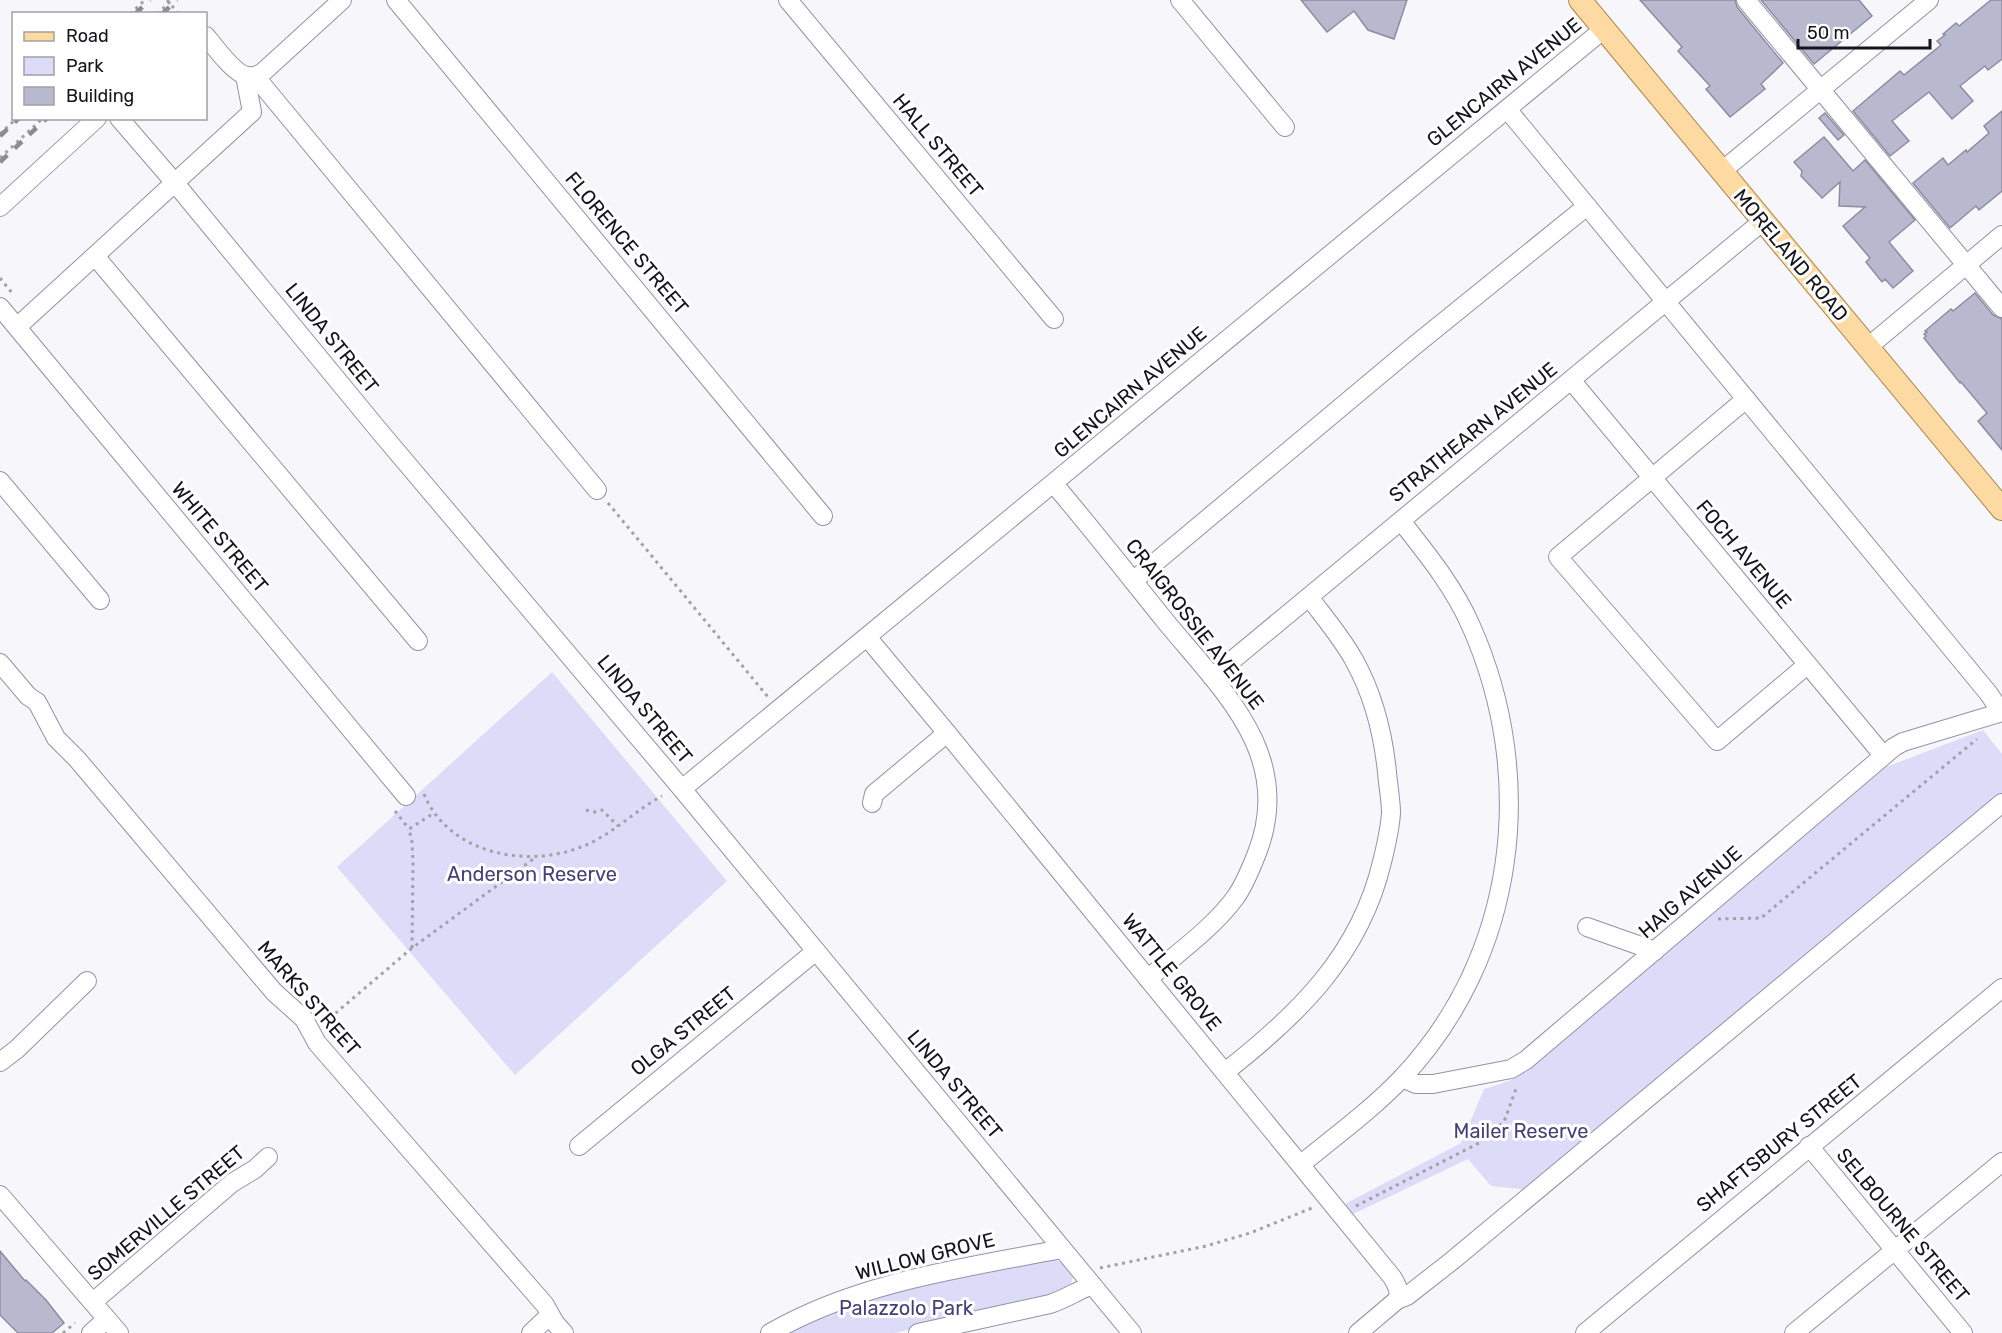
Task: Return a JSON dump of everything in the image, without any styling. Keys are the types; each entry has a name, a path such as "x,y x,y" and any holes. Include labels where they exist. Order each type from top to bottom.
{"main road":[{"name":"MORELAND ROAD","path":"1580,0 2002,509"}],"street":[{"path":"250,76 262,73 342,0"},
{"name":"FLORENCE STREET","path":"396,0 823,516"},
{"name":"HALL STREET","path":"788,0 1054,319"},
{"path":"1180,0 1285,127"},
{"path":"1746,0 2002,308"},
{"path":"1722,171 1821,89 1909,6 1929,0"},
{"name":"GLENCAIRN AVENUE","path":"682,789 1604,29"},
{"path":"207,37 234,69 250,76 597,490"},
{"path":"24,321 252,112 250,76"},
{"path":"1507,109 2002,712"},
{"path":"0,207 96,120"},
{"name":"LINDA STREET","path":"122,120 381,433 682,789 1132,1333"},
{"path":"1133,581 1414,346 1587,206"},
{"name":"STRATHEARN AVENUE","path":"1212,677 1763,221"},
{"path":"1868,347 2002,235"},
{"path":"95,256 418,642"},
{"name":"WHITE STREET","path":"0,307 24,321 415,794"},
{"name":"FOCH AVENUE","path":"1571,380 1883,755"},
{"path":"1746,399 1558,557 1710,746 1807,665"},
{"path":"0,481 100,600"},
{"name":"CRAIGROSSIE AVENUE","path":"1054,484 1212,677 1245,722 1257,744 1265,770 1268,796 1267,820 1248,875 1235,897 1221,914 1148,979"},
{"path":"1301,1164 1368,1111 1402,1078 1431,1043 1461,997 1481,954 1504,873 1510,820 1509,776 1503,724 1491,674 1470,624 1442,575 1401,521"},
{"path":"1225,1072 1303,1004 1342,956 1363,920 1372,898 1386,847 1391,813 1383,742 1376,713 1354,659 1309,597"},
{"name":"WATTLE GROVE","path":"867,637 1392,1277 1398,1288 1397,1300"},
{"name":"MARKS STREET","path":"0,663 28,696 37,702 56,738 65,749 84,768 274,992 297,1011 317,1043 545,1305 564,1333"},
{"name":"HAIG AVENUE","path":"1402,1078 1416,1084 1433,1084 1511,1069 1526,1060 1883,755 1904,742 2002,712"},
{"path":"872,803 874,794 947,733"},
{"path":"1358,1333 1397,1300 1407,1296 1462,1252 2002,803"},
{"path":"1587,927 1655,951"},
{"name":"OLGA STREET","path":"579,1146 816,951"},
{"path":"0,1062 18,1049 87,981"},
{"name":"SHAFTSBURY STREET","path":"1585,1333 2002,988"},
{"name":"SELBOURNE STREET","path":"1809,1146 1963,1333"},
{"name":"SOMERVILLE STREET","path":"93,1302 232,1183 255,1169 268,1157"},
{"path":"1794,1333 2002,1162"},
{"path":"0,1195 113,1326"},
{"name":"WILLOW GROVE","path":"770,1333 818,1310 871,1290 919,1277 1062,1249"},
{"path":"918,1333 1050,1304 1063,1299 1088,1281"},
{"path":"531,1333 550,1315"},
{"path":"84,1327 113,1326"}],"path":[{"path":"132,12 145,0"},
{"path":"0,134 14,120"},
{"path":"0,158 41,120"},
{"path":"0,278 24,321"},
{"path":"597,490 779,710"},
{"path":"1716,919 1761,918 1977,739"},
{"path":"415,794 463,840 483,849 511,855 537,856 581,848 662,796"},
{"path":"586,810 594,812 602,810 618,825"},
{"path":"412,948 413,863 409,829 434,813"},
{"path":"311,1033 412,948 537,856"},
{"path":"1088,1281 1103,1266 1206,1246 1335,1207 1479,1143 1504,1122 1518,1084"},
{"path":"63,1333 84,1327"}],"green space":[{"name":"Anderson Reserve","path":"552,672 727,881 515,1075 337,867"},
{"name":"Mailer Reserve","path":"1983,730 2002,754 2002,801 1529,1190 1491,1186 1468,1159 1347,1217 1339,1207 1461,1143 1484,1089 1509,1081 1526,1072 1886,767"},
{"name":"Palazzolo Park","path":"1049,1259 1064,1264 1073,1277 1070,1287 1063,1292 895,1333 785,1333 858,1301 894,1289"}],"building":[{"path":"1301,0 1407,0 1394,39 1368,30 1354,11 1327,32"},
{"path":"1640,0 1735,0 1737,7 1783,63 1761,84 1765,89 1730,117 1706,89 1710,86 1678,51 1682,47"},
{"path":"1761,0 1859,0 1872,16 1814,64"},
{"path":"1991,0 2002,0 2002,59 1988,70 1985,66 1960,86 1973,101 1952,119 1929,92 1892,121 1909,141 1890,156 1853,111 1900,71 1904,75 1941,45 1937,41 1956,23 1959,26"},
{"path":"2002,111 2002,191 1979,210 1976,206 1950,228 1913,183 1943,158 1948,165 1966,150 1967,152 1989,133 1984,126"},
{"path":"1825,113 1844,135 1838,140 1819,118"},
{"path":"1824,137 1853,171 1865,160 1915,220 1889,242 1913,271 1893,288 1885,279 1882,282 1866,262 1870,258 1843,226 1865,207 1839,206 1840,182 1822,198 1801,176 1802,171 1794,162"},
{"path":"1975,293 1993,315 2002,319 2002,450 1978,421 1987,413 1924,338 1927,332 1925,331"},
{"path":"0,1251 25,1281 46,1300 64,1323 52,1333 18,1333 0,1315"}],"railway":[{"path":"137,12 150,0"},
{"path":"164,12 177,0"},
{"path":"0,136 17,120"},
{"path":"0,162 45,120"}]}
